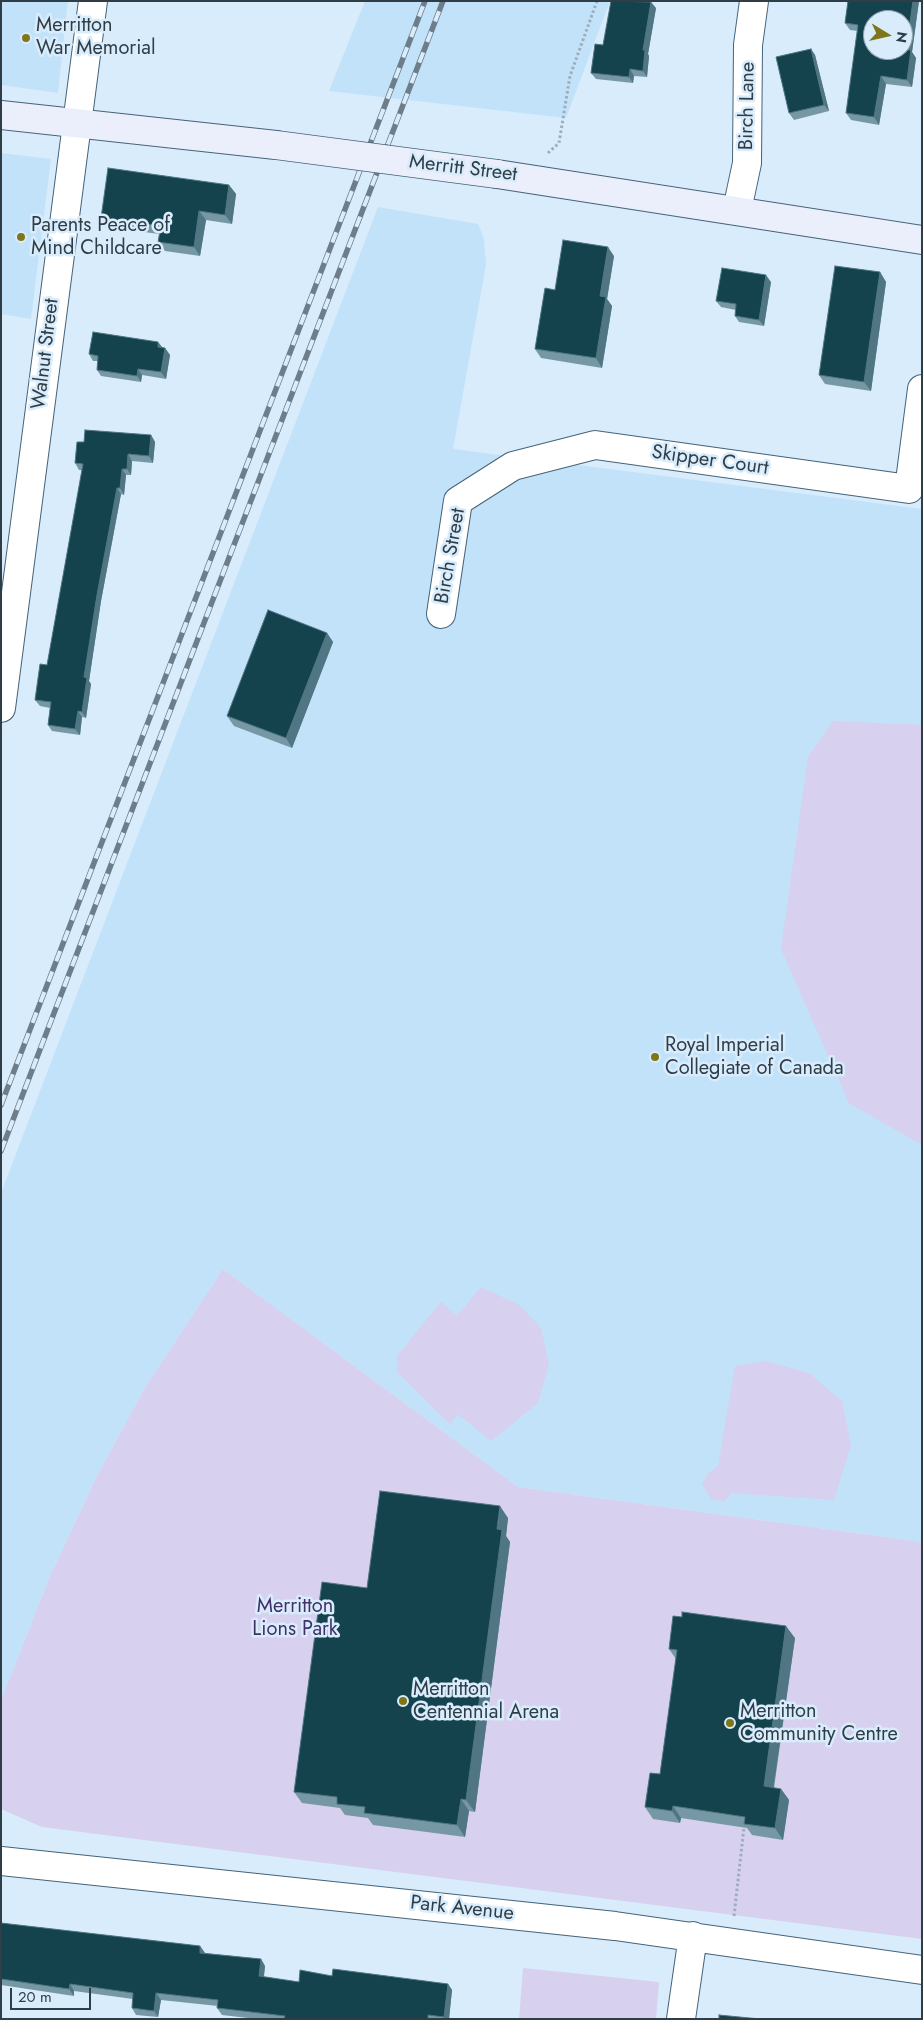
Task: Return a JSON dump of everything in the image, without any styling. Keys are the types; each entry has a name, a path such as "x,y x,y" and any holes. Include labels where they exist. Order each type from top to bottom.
{"street":[{"name":"Walnut Street","path":"1,708 93,1"},
{"name":"Birch Lane","path":"737,210 747,163 748,45 754,1"},
{"name":"Merritt Street","path":"1,114 276,145 497,174 922,240"},
{"name":"Skipper Court","path":"513,466 595,445 909,489 922,389"},
{"name":"Birch Street","path":"441,614 458,501 513,466"},
{"name":"Park Avenue","path":"1,1861 605,1925 922,1970"},
{"path":"681,2019 693,1936"}],"path":[{"path":"559,143 570,76 597,1"},
{"path":"734,1919 744,1827"}],"shaded area":[{"path":"1,1 68,1 58,93 1,85"},
{"path":"365,1 610,1 566,118 329,91"},
{"name":"Parents Peace of Mind Childcare","path":"1,153 51,159 31,319 1,314"},
{"path":"378,207 478,224 484,239 486,265 453,449 922,509 922,1542 518,1487 223,1269 144,1389 96,1478 51,1574 1,1700 1,1193"}],"green space":[{"path":"833,721 922,725 922,1145 849,1103 781,949 808,757"},
{"name":"Merritton Lions Park","path":"223,1269 518,1487 922,1542 922,1939 42,1827 1,1809 1,1700 51,1574 96,1478 144,1389"},
{"path":"481,1287 519,1305 541,1328 549,1364 538,1403 491,1441 458,1414 450,1424 397,1372 397,1356 441,1302 457,1316"},
{"path":"765,1361 809,1373 842,1401 851,1445 834,1500 731,1493 725,1501 712,1500 702,1484 709,1473 718,1466 735,1366"},
{"path":"523,1968 659,1982 656,2019 519,2019"}],"building":[{"path":"611,1 651,2 643,50 645,50 643,71 630,69 629,77 591,73 595,44 603,45"},
{"path":"848,1 913,1 912,10 863,10 863,60 910,60 907,80 881,76 874,117 846,113 858,25 845,23"},
{"path":"811,49 824,105 789,113 776,57"},
{"path":"108,168 229,185 225,215 199,211 194,247 158,242 161,226 101,218"},
{"path":"563,240 608,247 600,296 606,297 596,358 535,349 545,288 555,290"},
{"path":"835,266 880,272 864,382 819,375"},
{"path":"722,268 766,275 759,320 735,316 736,304 716,301"},
{"path":"93,332 158,342 158,347 165,348 161,372 138,369 137,376 97,370 98,356 89,354"},
{"path":"85,430 151,435 149,456 128,454 127,469 122,469 120,488 117,488 84,677 87,678 82,712 78,711 75,729 48,725 51,702 35,700 40,664 47,665 83,464 75,463 77,442 84,442"},
{"path":"268,610 327,633 286,738 227,716"},
{"name":"Merritton Centennial Arena","path":"380,1491 500,1506 497,1529 502,1530 466,1800 461,1799 457,1825 364,1813 365,1807 337,1804 337,1797 294,1792 322,1582 367,1588"},
{"name":"Merritton Community Centre","path":"682,1612 786,1626 764,1786 781,1789 775,1828 744,1824 745,1817 673,1806 672,1811 645,1807 650,1773 660,1774 677,1650 669,1649 673,1616 682,1617"},
{"path":"1,1923 200,1946 200,1953 261,1959 259,1976 299,1982 300,1970 332,1976 333,1969 448,1984 444,2017 428,2015 428,2019 284,2019 285,2016 217,2008 218,2000 156,1993 154,2011 132,2008 133,1993 70,1984 69,1989 1,1979"},
{"path":"719,2015 760,2019 719,2019"}],"railway":[{"path":"1,1105 425,1"},
{"path":"1,1151 443,1"}],"place":[{"name":"Merritton War Memorial","path":"26,38"},
{"name":"Parents Peace of Mind Childcare","path":"21,237"},
{"name":"Royal Imperial Collegiate of Canada","path":"655,1057"},
{"name":"Merritton Centennial Arena","path":"403,1701"},
{"name":"Merritton Community Centre","path":"730,1723"}]}
